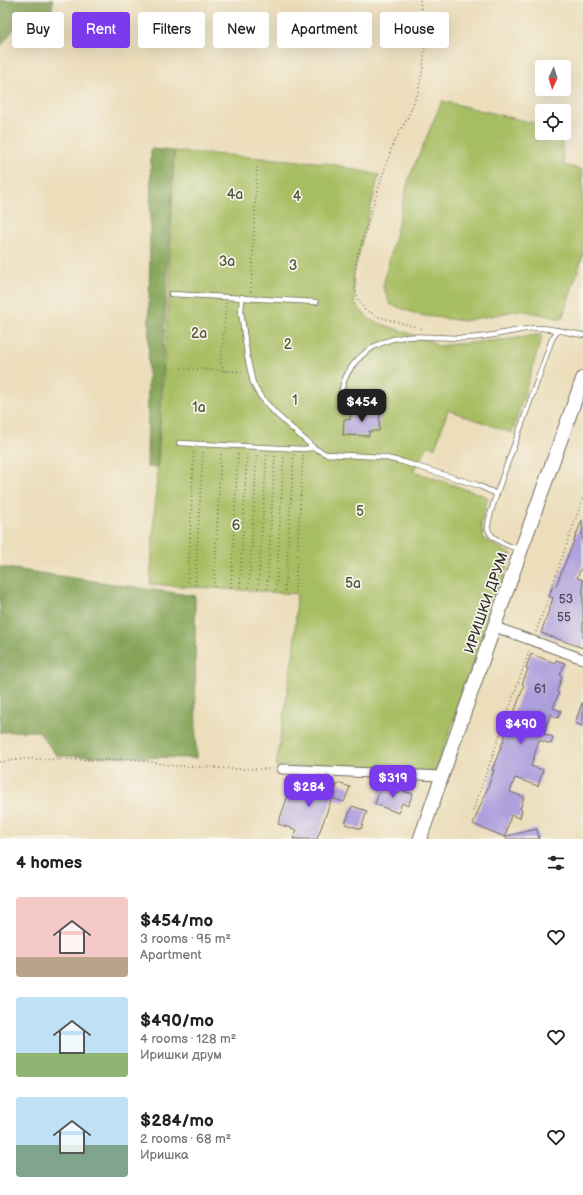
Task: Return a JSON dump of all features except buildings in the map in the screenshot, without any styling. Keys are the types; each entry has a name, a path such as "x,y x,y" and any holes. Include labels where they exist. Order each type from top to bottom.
{"street":[{"name":"ИРИШКИ ДРУМ","path":"420,839 583,378"},
{"path":"495,627 583,659"},
{"path":"282,769 442,776"}],"lane":[{"path":"171,294 316,302"},
{"path":"242,298 241,312 250,372 257,391 263,400 296,433 314,448 326,454 382,457 408,463 477,485 497,494"},
{"path":"340,409 342,387 348,374 357,361 373,346 382,342 404,337 469,338 535,328 558,330 583,335"},
{"path":"521,550 494,538 490,534 488,528 489,521 497,494 552,340 558,330"},
{"path":"179,443 275,448 314,448"}],"path":[{"path":"420,0 425,44 423,69 418,92 408,117 394,144 382,177 357,258 354,282 358,299 365,310 379,317 431,332 435,337"},
{"path":"250,298 257,166"},
{"path":"224,371 221,364 226,297"},
{"path":"181,368 250,372"},
{"path":"188,582 194,444"},
{"path":"195,585 204,444"},
{"path":"214,587 221,445"},
{"path":"231,586 238,446"},
{"path":"240,588 248,446"},
{"path":"249,588 257,447"},
{"path":"258,588 268,447"},
{"path":"267,589 275,448"},
{"path":"276,590 285,448"},
{"path":"285,591 294,448"},
{"path":"295,592 303,449"},
{"path":"473,811 583,498"},
{"path":"0,762 24,759 133,759 176,766 203,766 232,769 282,769"}],"green space":[{"path":"0,0 53,0 52,12 12,12 12,32 0,47"},
{"path":"442,101 535,123 535,140 561,140 564,165 583,170 583,255 562,319 520,310 464,321 419,315 390,304 383,286 409,178"},
{"path":"151,149 174,151 157,467 147,467"},
{"path":"174,151 327,163 379,175 353,276 355,304 370,320 431,341 437,346 510,339 543,334 512,433 448,410 435,448 429,445 413,471 488,497 481,524 484,539 512,555 436,771 276,766 294,648 297,594 150,584 169,291"},
{"path":"0,567 195,596 196,758 57,756 38,731 0,732"}],"park label":[{"name":"4a","path":"235,194"},
{"name":"4","path":"297,196"},
{"name":"3a","path":"227,261"},
{"name":"3","path":"293,265"},
{"name":"2a","path":"199,333"},
{"name":"2","path":"288,344"},
{"name":"1","path":"295,400"},
{"name":"1a","path":"199,407"},
{"name":"5","path":"360,511"},
{"name":"6","path":"236,525"},
{"name":"5a","path":"353,583"}]}
